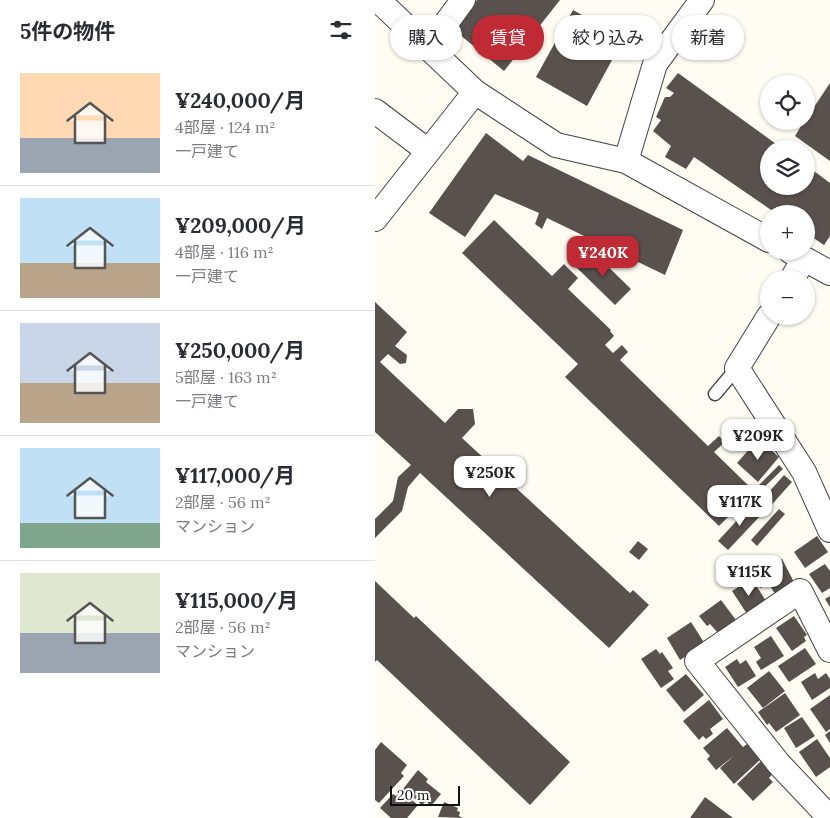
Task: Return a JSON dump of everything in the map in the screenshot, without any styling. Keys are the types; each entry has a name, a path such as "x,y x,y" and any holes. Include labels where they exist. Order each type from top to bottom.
{"street":[{"path":"379,0 394,15"},
{"path":"452,15 463,0"},
{"path":"626,161 655,64 702,0"},
{"path":"441,60 475,92 557,145 626,161 760,235"},
{"path":"375,220 475,92"},
{"path":"375,111 428,151"},
{"path":"806,260 830,273"},
{"path":"763,325 737,368 804,472 830,530"},
{"path":"830,650 800,591 697,661 779,764 830,818"}],"lane":[{"path":"715,394 737,368"}],"building":[{"path":"477,0 560,0 544,20 544,15 472,15 472,45 462,37 462,20"},
{"path":"573,10 582,15 570,15"},
{"path":"554,44 554,60 612,60 587,106 536,77"},
{"path":"491,60 513,60 504,71"},
{"path":"678,73 771,140 760,140 760,195 815,195 815,172 830,183 830,236 824,245 815,239 815,205 764,205 694,157 686,169 665,157 671,146 653,131 661,120 656,117 665,97 670,97 674,93 666,88"},
{"path":"830,83 830,161 815,150 815,140 801,140 795,136 799,130 815,130 815,106"},
{"path":"486,133 523,161 528,155 683,230 665,275 547,218 542,229 535,224 539,213 495,194 465,237 429,213"},
{"path":"494,220 552,276 564,264 578,278 568,289 611,330 614,336 605,345 613,353 622,345 628,352 620,360 708,446 719,436 725,442 714,452 754,491 719,526 565,377 578,364 462,253"},
{"path":"592,251 631,289 615,305 576,267"},
{"path":"375,302 407,332 395,346 407,355 406,363 400,364 388,354 380,362 445,423 458,409 473,409 475,424 462,438 630,593 633,590 649,605 609,648 420,473 408,487 402,511 375,538 375,519 393,501 398,477 411,465 375,432"},
{"path":"762,442 779,457 758,482 737,463 752,446 756,449"},
{"path":"779,465 783,469 758,493 755,489"},
{"path":"784,475 792,482 767,510 759,503"},
{"path":"752,504 762,514 728,550 718,541"},
{"path":"779,509 785,514 757,546 751,540"},
{"path":"817,536 828,552 805,568 794,552"},
{"path":"638,541 648,549 639,560 629,552"},
{"path":"782,559 795,584 775,594 769,584 760,588 755,577 758,575 757,572"},
{"path":"825,564 830,571 830,588 822,593 809,574"},
{"path":"375,581 414,618 416,616 570,762 530,805 377,660 375,662"},
{"path":"748,581 750,584 754,582 766,601 747,614 732,591"},
{"path":"830,596 830,607 825,599"},
{"path":"721,600 736,620 718,633 710,624 707,626 699,616"},
{"path":"794,616 807,635 804,637 806,641 792,651 776,628"},
{"path":"691,622 705,644 680,660 667,638"},
{"path":"771,636 784,656 761,670 756,662 761,658 754,647"},
{"path":"805,648 816,664 789,682 778,666"},
{"path":"656,649 660,654 662,652 673,668 668,671 674,679 661,688 641,659"},
{"path":"737,659 740,664 746,660 756,676 738,687 725,667"},
{"path":"769,671 785,691 763,708 747,688"},
{"path":"815,673 818,679 826,673 830,679 830,688 812,700 801,682"},
{"path":"686,674 704,695 684,712 666,690"},
{"path":"785,693 800,715 776,732 769,723 767,725 758,712"},
{"path":"830,695 830,729 826,732 810,709"},
{"path":"709,700 723,719 710,729 713,734 706,739 703,736 699,740 683,721"},
{"path":"802,717 815,736 796,748 784,728"},
{"path":"727,728 743,747 747,744 761,759 734,784 720,768 735,755 716,770 707,759 710,756 703,748"},
{"path":"830,731 830,743 825,735"},
{"path":"817,739 830,758 830,767 816,777 799,752"},
{"path":"381,742 407,765 401,773 404,776 379,803 375,800 375,750"},
{"path":"762,760 774,772 769,778 773,782 753,801 737,784"},
{"path":"418,770 428,779 426,782 441,794 431,806 426,801 422,805 403,789"},
{"path":"401,791 418,805 407,818 391,818 380,808 393,794 396,796"},
{"path":"705,797 733,818 690,818"},
{"path":"444,802 458,808 459,816 463,818 438,817"}]}
